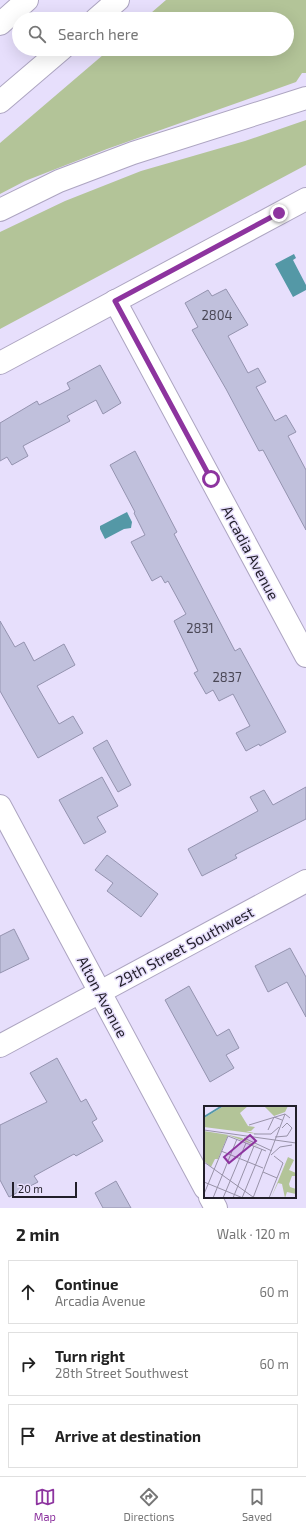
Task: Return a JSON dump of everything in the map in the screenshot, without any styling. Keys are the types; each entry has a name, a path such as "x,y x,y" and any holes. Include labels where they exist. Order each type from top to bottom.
{"main road":[{"path":"0,19 19,0"},
{"path":"14,12 27,0"},
{"path":"104,12 118,0"},
{"path":"0,24 12,13"},
{"path":"0,102 54,56"},
{"path":"0,210 59,181 133,153 306,98"},
{"path":"0,363 306,199"},
{"name":"Arcadia Avenue","path":"115,301 306,656"},
{"name":"Alton Avenue","path":"0,806 204,1186"},
{"name":"29th Street Southwest","path":"0,1046 306,881"},
{"path":"211,1198 216,1208"}],"shaded area":[{"path":"166,0 306,0 306,73 302,73 296,82 107,149 25,181 0,194 0,143 102,56 294,56 294,12 152,12"},
{"path":"306,120 306,165 0,329 0,232 65,201 141,171 245,141"},
{"path":"294,254 296,258 293,260 306,285 306,290 293,297 275,264"},
{"path":"127,512 132,522 131,528 124,529 105,539 100,526"}],"building":[{"path":"226,289 248,325 228,336 248,373 258,368 266,382 256,387 275,421 286,415 296,432 288,436 306,470 306,530 263,450 259,451 192,330 198,327 185,303 208,290 212,296"},
{"path":"100,365 121,403 103,414 96,400 67,416 70,421 23,446 28,456 12,465 7,457 0,461 0,423 37,401 39,405 70,389 67,383"},
{"path":"135,451 177,532 174,534 235,651 240,648 286,732 260,746 259,744 246,751 236,733 250,726 233,694 219,701 213,690 206,694 194,673 198,671 174,621 186,614 168,581 165,583 161,576 152,581 131,542 145,535 134,513 135,512 110,465"},
{"path":"0,621 15,647 24,642 34,661 64,644 75,665 37,686 59,724 73,716 83,733 38,758 0,691"},
{"path":"107,740 131,785 118,792 93,748"},
{"path":"102,777 118,806 97,817 106,832 84,844 59,800"},
{"path":"306,787 306,819 235,855 237,858 202,876 188,849 258,811 250,797 264,790 273,805"},
{"path":"107,855 158,894 141,917 107,891 113,883 95,870"},
{"path":"14,929 29,959 0,973 0,936"},
{"path":"290,948 306,977 306,1017 287,982 268,992 255,966"},
{"path":"189,986 217,1036 229,1029 239,1048 226,1055 234,1068 210,1082 165,1000"},
{"path":"57,1058 81,1102 86,1099 97,1119 92,1122 103,1141 76,1156 74,1154 34,1176 38,1182 9,1197 0,1180 0,1125 47,1102 30,1073"},
{"path":"116,1181 131,1208 103,1208 95,1193"}],"route":[{"path":"211,479 115,301 279,213"}]}
